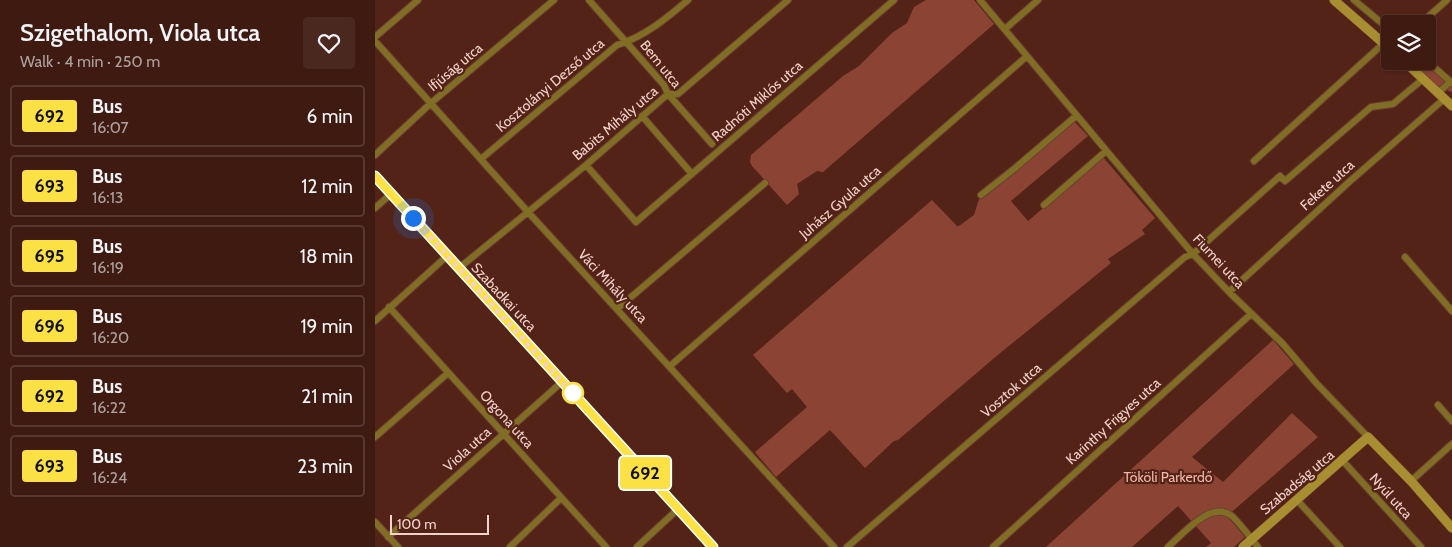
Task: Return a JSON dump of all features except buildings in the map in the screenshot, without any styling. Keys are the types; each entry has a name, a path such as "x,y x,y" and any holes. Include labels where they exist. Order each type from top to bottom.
{"street":[{"path":"375,39 418,0"},
{"name":"Ifjúság utca","path":"375,155 431,103 554,0"},
{"name":"Bem utca","path":"589,0 664,84 669,94 713,144"},
{"name":"Kosztolányi Dezső utca","path":"481,159 617,45 627,42 663,22 688,0"},
{"name":"Babits Mihály utca","path":"459,268 586,165 669,94 678,94 788,0"},
{"name":"Radnóti Miklós utca","path":"586,165 636,222 895,0"},
{"name":"Fiumei utca","path":"980,0 1193,254 1283,344 1317,384 1411,481 1452,528"},
{"path":"1005,29 1038,0"},
{"path":"1334,0 1381,41"},
{"path":"1354,0 1381,22"},
{"path":"1430,15 1447,0"},
{"name":"Váci Mihály utca","path":"375,39 528,212 834,547"},
{"path":"1254,161 1381,51"},
{"name":"Juhász Gyula utca","path":"670,366 1027,57"},
{"path":"1436,69 1451,83"},
{"path":"1414,70 1452,106"},
{"name":"Vosztok utca","path":"847,547 1185,257 1193,254 1280,176 1285,181 1371,107 1393,104 1423,79"},
{"name":"Fekete utca","path":"1229,292 1441,96 1451,83"},
{"path":"642,116 691,174"},
{"path":"981,195 1076,116"},
{"path":"1044,205 1106,151"},
{"name":"Szabadkai utca","path":"375,176 713,547"},
{"path":"617,309 765,183"},
{"path":"375,208 391,194"},
{"path":"375,321 447,256"},
{"path":"1405,257 1452,311"},
{"name":"Orgona utca","path":"389,308 606,547"},
{"name":"Karinthy Frigyes utca","path":"993,547 1251,314"},
{"path":"375,437 448,373"},
{"name":"Viola utca","path":"388,537 563,381"},
{"path":"1438,405 1452,421"},
{"name":"Szabadság utca","path":"1243,547 1343,461 1368,437"},
{"path":"1411,481 1452,444"},
{"name":"Nyúl utca","path":"1343,461 1421,547"},
{"path":"511,547 561,498"},
{"path":"1297,500 1341,547"},
{"path":"637,547 678,510"},
{"path":"1168,547 1202,517 1213,511 1224,512 1232,516 1258,547"},
{"path":"375,522 398,547"}],"green space":[{"path":"926,0 974,0 994,24 823,172 817,171 797,184 799,194 787,205 752,166 750,162 751,155 843,76 859,66 892,33 907,23 914,7"},
{"path":"1416,70 1435,70 1452,83 1452,92 1440,89"},
{"path":"1073,120 1088,136 1011,201 1028,221 1103,157 1155,218 1142,230 1145,234 1108,259 1111,263 999,354 898,440 894,441 865,468 830,430 776,477 755,452 807,407 792,389 787,393 753,355 932,200 959,226 974,215 979,199 1023,164"},
{"name":"Tököli Parkerdő","path":"1273,340 1294,364 1192,457 1223,482 1292,413 1318,437 1227,516 1245,537 1234,547 1206,547 1211,543 1178,506 1132,547 1046,547"}],"bus line":[{"name":"692","path":"375,176 713,547"}],"route":[{"path":"413,218 575,396 573,393"}]}
